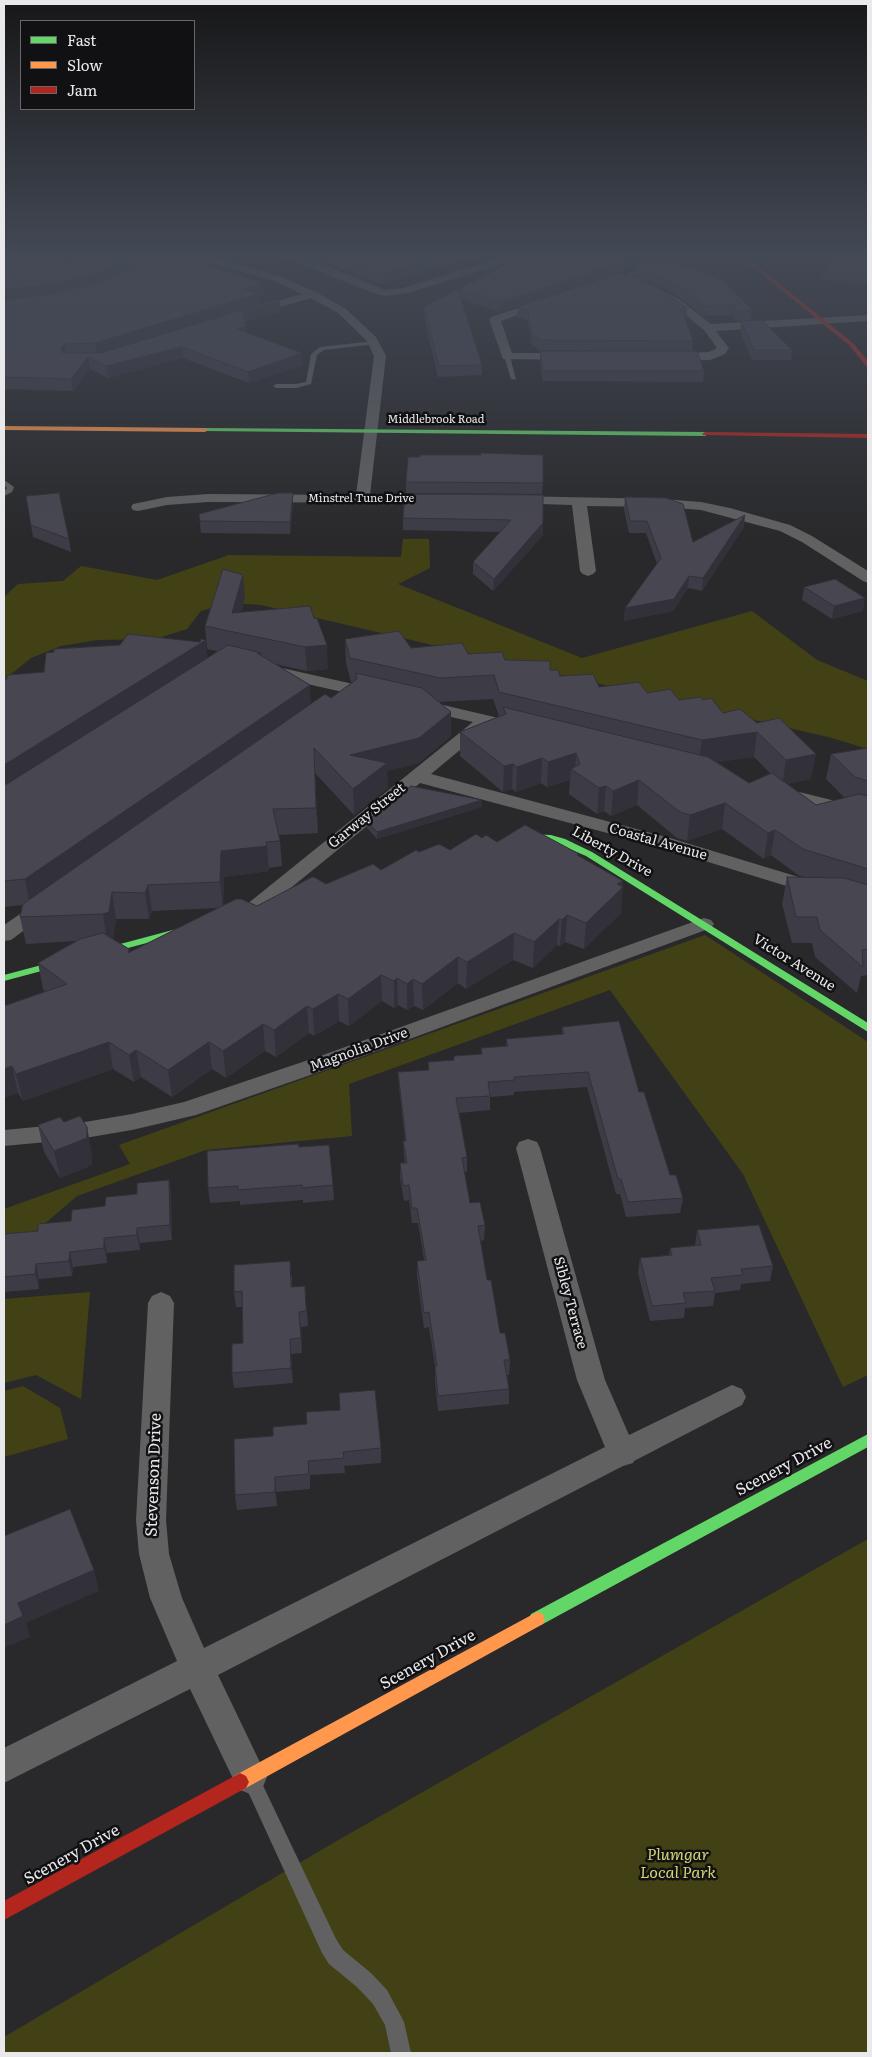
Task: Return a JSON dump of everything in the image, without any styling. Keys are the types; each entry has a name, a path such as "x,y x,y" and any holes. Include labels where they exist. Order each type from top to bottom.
{"street":[{"path":"363,499 380,356 378,351"},
{"path":"505,351 507,356 586,357"},
{"path":"654,357 693,357 722,351"},
{"path":"857,351 868,365"},
{"name":"Middlebrook Road","path":"4,428 868,436"},
{"name":"Minstrel Tune Drive","path":"138,507 167,501 208,498 451,500"},
{"path":"500,500 663,503 701,506 756,518 785,528 807,539 868,578"},
{"path":"579,501 588,571"},
{"path":"248,665 534,732"},
{"path":"337,701 354,689"},
{"name":"Garway Street","path":"244,914 486,720"},
{"name":"Coastal Avenue","path":"416,776 663,842 868,905"},
{"path":"763,789 868,815"},
{"name":"Liberty Drive","path":"506,841 539,837 562,841 589,854 704,924"},
{"path":"4,935 61,895"},
{"path":"244,914 277,905"},
{"path":"4,978 211,923"},
{"name":"Victor Avenue","path":"704,924 868,1028"},
{"name":"Magnolia Drive","path":"4,1138 88,1129 132,1122 188,1109 331,1060 704,924"},
{"name":"Sibley Terrace","path":"528,1148 592,1380 623,1454"},
{"name":"Stevenson Drive","path":"161,1303 151,1520 152,1542 166,1598 196,1668 250,1777"},
{"path":"4,1766 623,1454 732,1397"},
{"name":"Scenery Drive","path":"4,1911 558,1607 868,1440"}],"lane":[{"path":"276,386 296,386 309,383 314,354 318,351"},
{"path":"507,356 514,379"},
{"path":"4,482 10,485 11,489 4,494"},
{"path":"250,1777 329,1946 336,1957 380,1996 394,2022 401,2053"}],"green space":[{"path":"403,539 429,539 430,568 398,584 582,658 752,611 817,660 868,681 868,749 832,738 261,605 229,603 201,611 187,629 155,639 97,640 61,646 31,658 4,680 4,597 18,584 63,581 81,566 157,580 229,555 401,557"},
{"path":"705,935 868,1042 868,1375 843,1387 743,1174 610,990 349,1084 352,1136 206,1150 77,1196 28,1238 4,1241 4,1209 130,1164 119,1145"},
{"path":"90,1292 81,1399 36,1375 4,1383 4,1299"},
{"path":"23,1386 60,1408 68,1439 4,1457 4,1391"},
{"name":"Plumgar Local Park","path":"868,1539 868,2053 4,2053 4,2037 340,1839"}],"building":[{"path":"4,351 101,353 108,351 166,351 106,366 88,357 71,379 4,377"},
{"path":"193,351 297,351 302,353 248,372"},
{"path":"435,351 478,351 482,365 439,366"},
{"path":"540,351 697,351 704,371 543,371"},
{"path":"481,453 543,455 543,483 406,482 408,457 420,457 420,455 481,455"},
{"path":"59,493 69,539 31,525 26,496"},
{"path":"278,493 293,493 290,522 200,521 199,514"},
{"path":"405,494 543,495 543,523 494,579 473,562 511,520 403,518"},
{"path":"625,497 666,498 683,504 693,542 745,515 703,578 689,576 674,599 625,608 661,558 647,521 630,521"},
{"path":"223,569 243,575 232,613 310,606 314,618 317,618 327,645 305,647 205,626"},
{"path":"835,579 865,598 834,606 804,587"},
{"path":"399,631 411,648 462,643 468,654 502,652 505,660 550,661 550,670 558,670 560,676 593,674 599,687 639,682 647,693 670,689 679,700 701,697 703,700 711,698 723,713 740,709 757,723 779,718 816,754 786,760 757,732 702,740 499,692 494,675 440,678 350,658 345,639"},
{"path":"128,634 200,642 201,639 206,640 4,765 4,679 7,679 7,675 44,672 46,653 54,652 54,649 120,645"},
{"path":"228,645 262,653 257,653 310,685 25,879 4,881 4,784 7,784"},
{"path":"356,673 422,688 451,712 419,738 350,755 387,763 353,789 314,748 316,808 273,809 280,841 266,842 267,846 221,851 220,882 148,885 145,893 112,892 109,912 103,914 20,917 23,904 325,694 331,698 357,679"},
{"path":"503,707 708,757 749,783 772,773 816,805 859,794 868,796 868,869 803,849 775,830 768,833 725,803 690,815 680,812 639,780 613,791 606,786 599,788 571,769 580,764 576,753 548,762 542,758 517,767 513,764 504,766 460,732 506,714"},
{"path":"868,748 868,781 855,777 831,754"},
{"path":"411,786 482,800 377,832 367,821"},
{"path":"525,825 579,854 577,855 623,881 617,884 623,887 586,923 567,915 562,920 559,919 534,942 514,933 467,962 458,957 422,984 413,979 407,984 397,978 394,981 381,975 348,999 338,994 313,1009 307,1006 274,1030 263,1024 223,1051 209,1042 168,1070 136,1050 129,1055 109,1042 16,1074 12,1066 4,1069 4,1006 67,984 38,963 80,939 103,933 129,949 128,953 236,899 241,899 257,906 312,877 326,884 373,864 381,870 416,850 419,852 439,844 450,850 476,834 482,838 486,835 497,842"},
{"path":"787,877 844,878 868,885 868,949 862,950 863,967 820,930 817,917 796,917"},
{"path":"619,1021 639,1092 644,1092 670,1175 676,1175 683,1198 628,1202 621,1179 618,1179 588,1072 514,1077 515,1080 488,1082 490,1096 456,1098 467,1157 462,1158 470,1203 480,1202 485,1225 478,1226 487,1280 491,1280 500,1333 505,1333 510,1360 504,1360 509,1389 438,1396 435,1366 437,1366 429,1312 424,1313 417,1261 426,1260 417,1208 412,1208 409,1185 403,1186 400,1163 407,1163 403,1141 406,1141 398,1072 429,1070 428,1062 454,1060 454,1056 482,1054 481,1048 508,1046 506,1039 564,1034 562,1027"},
{"path":"80,1116 87,1127 87,1138 54,1151 38,1125 60,1117 64,1122"},
{"path":"298,1144 299,1147 329,1145 333,1185 302,1188 302,1185 238,1190 238,1186 208,1188 207,1151"},
{"path":"169,1180 170,1225 137,1228 137,1235 104,1238 104,1248 70,1252 69,1261 36,1264 35,1274 4,1277 4,1234 38,1231 38,1224 71,1221 72,1210 105,1206 106,1197 137,1194 137,1183"},
{"path":"759,1225 773,1266 741,1269 743,1275 711,1278 715,1291 683,1293 686,1303 652,1306 640,1258 672,1255 670,1248 701,1245 697,1230"},
{"path":"290,1261 291,1287 305,1286 306,1311 299,1312 301,1338 290,1339 291,1368 232,1373 232,1344 243,1343 242,1291 234,1292 234,1265"},
{"path":"375,1390 381,1448 343,1452 344,1458 308,1461 309,1474 275,1477 275,1492 235,1495 234,1439 273,1436 273,1427 307,1424 306,1412 340,1410 339,1393"},
{"path":"70,1509 94,1570 18,1603 23,1616 4,1625 4,1536"}],"traffic: fast":[{"path":"205,430 705,434"},
{"path":"513,839 528,837 551,838 562,841 589,854 868,1028"},
{"path":"4,978 199,926"},
{"path":"537,1619 868,1440"}],"traffic: slow":[{"path":"4,428 205,430"},
{"path":"240,1782 537,1619"}],"traffic: jam":[{"path":"857,351 868,365"},
{"path":"705,434 868,436"},
{"path":"4,1911 240,1782"}]}
